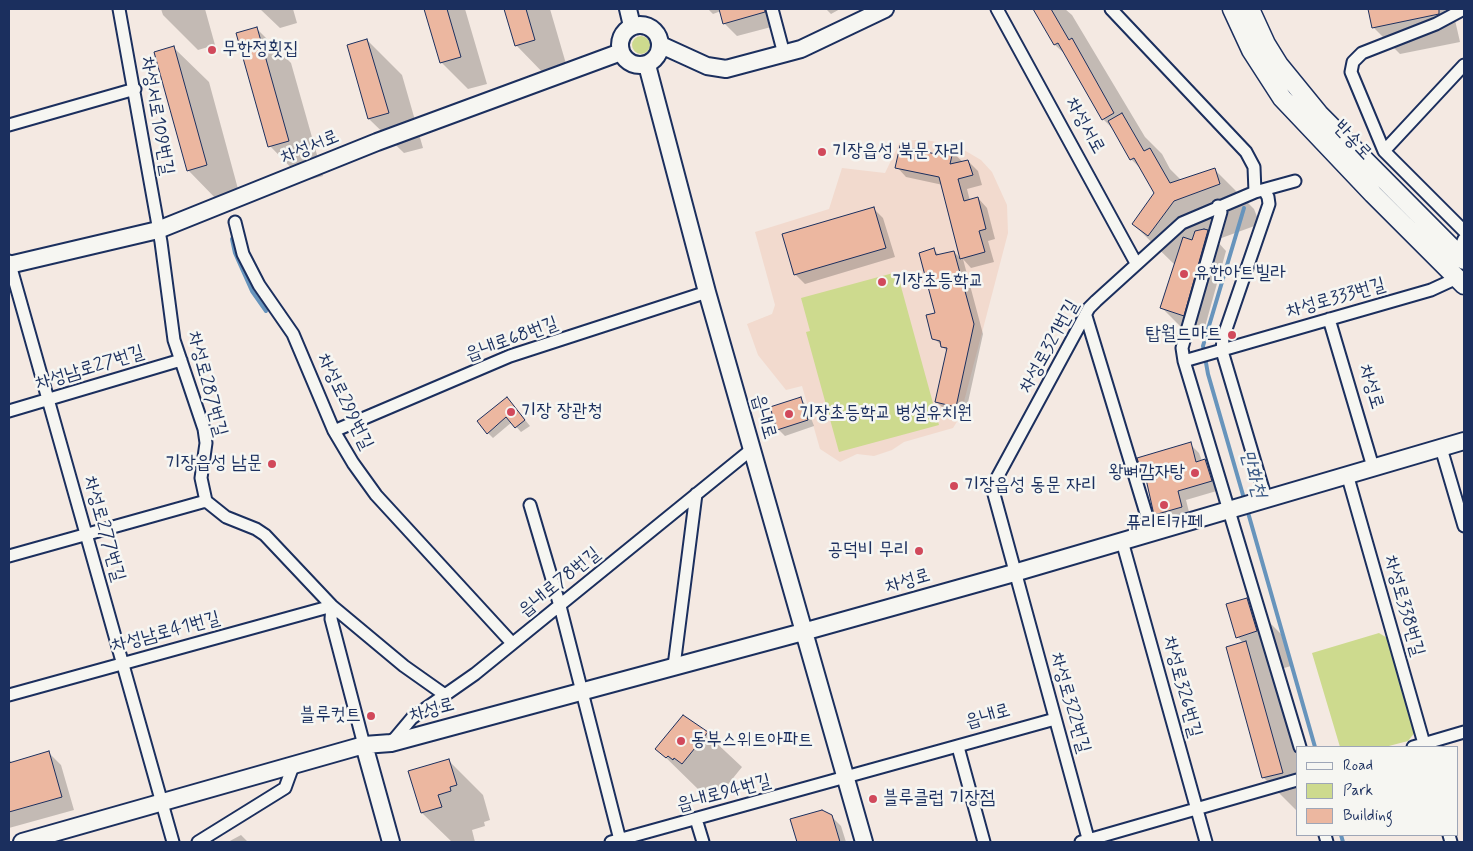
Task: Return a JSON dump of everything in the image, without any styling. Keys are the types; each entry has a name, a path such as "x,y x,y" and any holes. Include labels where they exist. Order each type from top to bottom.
{"main road":[{"path":"628,9 632,26"},
{"path":"660,45 717,69 784,54 817,42 885,9"},
{"name":"반송로","path":"1232,9 1251,50 1282,98 1373,194 1461,281"},
{"name":"반송로","path":"1250,9 1266,44 1279,65 1319,114 1462,251"},
{"path":"641,24 648,26 658,36 660,45 659,54 647,65 638,66 630,63 621,52 621,38 632,26 641,24"},
{"name":"차성서로","path":"9,264 158,230 386,138 621,52"},
{"name":"읍내로","path":"647,65 707,292 864,842"},
{"path":"1264,499 1464,442"},
{"name":"차성로","path":"22,842 364,746 391,743 582,690 804,632 1014,573 1264,499"},
{"path":"364,746 392,842"}],"street":[{"name":"차성서로109번길","path":"119,9 135,89 158,230"},
{"path":"772,9 784,54"},
{"name":"차성서로","path":"997,9 1136,262"},
{"path":"1111,9 1246,152 1254,167 1259,191 1269,204 1218,352 1264,499"},
{"path":"1464,9 1436,24 1362,54 1353,62 1351,72 1384,152 1464,231"},
{"path":"1384,152 1464,65"},
{"path":"9,125 135,89"},
{"name":"차성로321번길","path":"1014,573 992,488 1096,301 1136,262 1182,223 1218,206 1259,191 1295,181"},
{"path":"1218,206 1221,212 1182,348 1189,360 1300,746"},
{"name":"차성로299번길","path":"235,222 243,254 258,285 293,334 334,431 376,496 512,643"},
{"name":"차성로287번길","path":"158,230 174,340 204,429 206,443 201,478 206,501"},
{"name":"차성로277번길","path":"9,264 162,803"},
{"name":"차성로333번길","path":"1189,360 1461,281"},
{"name":"읍내로68번길","path":"334,431 510,356 707,292"},
{"path":"1086,316 1152,533"},
{"name":"차성로","path":"1329,320 1373,467"},
{"name":"차성남로27번길","path":"9,411 181,360"},
{"path":"1441,448 1464,526"},
{"name":"읍내로78번길","path":"391,743 412,718 560,606 752,449"},
{"name":"차성로338번길","path":"1347,474 1420,746"},
{"path":"674,666 696,494"},
{"path":"9,556 206,501 226,517 266,535 332,606 404,666 445,694"},
{"path":"530,505 560,606 582,690 596,747 615,841"},
{"name":"차성로326번길","path":"1122,541 1206,842"},
{"name":"차성로322번길","path":"1014,573 1055,719 1086,841"},
{"path":"332,606 331,619 364,746"},
{"name":"차성남로41번길","path":"9,695 332,606"},
{"name":"읍내로","path":"846,779 1055,719"},
{"path":"1420,746 1464,732"},
{"path":"958,747 984,842"},
{"path":"198,842 285,788 293,766"},
{"name":"읍내로94번길","path":"615,841 846,779"},
{"path":"1086,841 1296,780"},
{"path":"162,803 173,842"},
{"path":"696,819 703,842"}],"shaded area":[{"name":"기장초등학교","path":"915,140 932,141 964,150 981,160 992,172 1007,205 1008,233 960,417 953,428 904,442 892,450 874,456 857,454 840,462 820,449 802,386 786,390 758,355 747,324 772,314 775,305 755,232 829,209 842,168 885,173 900,142"}],"green space":[{"path":"641,36 647,39 650,45 647,51 641,54 635,51 632,45 635,39"},
{"path":"897,272 939,425 839,452 806,332 810,331 801,298"},
{"path":"1379,633 1389,639 1416,731 1408,741 1389,746 1340,746 1312,653"}],"building":[{"path":"424,9 447,9 461,57 440,63"},
{"path":"504,9 526,9 535,40 515,46"},
{"path":"719,9 765,9 765,12 723,24"},
{"path":"1033,9 1051,9 1069,40 1072,38 1114,113 1102,120 1058,43 1054,45"},
{"path":"1368,9 1439,9 1439,14 1372,28"},
{"path":"257,27 289,141 268,147 236,33"},
{"path":"367,39 389,113 368,119 347,45"},
{"path":"174,46 207,165 187,171 154,52"},
{"path":"1122,113 1144,151 1150,148 1170,183 1215,168 1220,184 1174,201 1148,236 1132,224 1154,193 1134,158 1130,160 1108,121"},
{"name":"기장초등학교","path":"900,146 940,155 941,148 953,151 950,164 968,160 973,175 958,179 964,201 978,197 986,229 979,231 985,252 960,259 939,177 895,168"},
{"name":"기장초등학교","path":"874,207 886,248 794,275 782,234"},
{"name":"유한아트빌라","path":"1208,230 1184,316 1160,308 1183,237 1192,240 1195,231"},
{"name":"기장초등학교","path":"934,248 936,255 954,251 974,324 956,407 935,402 947,348 941,347 940,341 932,339 926,315 935,313 919,253"},
{"path":"507,397 525,420 515,428 506,417 487,434 477,421"},
{"name":"기장초등학교 병설유치원","path":"801,397 808,420 777,430 770,407"},
{"path":"1191,442 1196,462 1205,459 1212,481 1178,491 1182,507 1154,515 1146,479 1144,480 1137,458"},
{"path":"1247,598 1257,631 1236,638 1226,604"},
{"path":"1246,641 1283,773 1262,778 1226,647"},
{"name":"동부스위트아파트","path":"683,715 708,732 682,764 674,758 673,760 668,756 666,758 655,749"},
{"path":"49,751 62,797 9,812 9,763"},
{"path":"449,759 457,785 450,787 451,791 438,795 442,807 421,813 408,771"},
{"path":"822,810 832,815 840,842 797,842 790,819"}],"waterway":[{"name":"만화천","path":"1244,208 1203,346 1208,374 1245,502"},
{"path":"232,239 235,253 252,291 266,311"},
{"name":"만화천","path":"1247,509 1315,746"},
{"name":"만화천","path":"1341,836 1343,842"}],"place":[{"name":"무한정횟집","path":"212,50"},
{"name":"기장읍성 북문 자리","path":"822,152"},
{"name":"유한아트빌라","path":"1184,274"},
{"name":"기장초등학교","path":"882,282"},
{"name":"탑월드마트","path":"1232,335"},
{"name":"기장 장관청","path":"511,412"},
{"name":"기장초등학교 병설유치원","path":"789,414"},
{"name":"기장읍성 남문","path":"272,464"},
{"name":"왕뼈감자탕","path":"1195,473"},
{"name":"기장읍성 동문 자리","path":"954,486"},
{"name":"퓨리티카페","path":"1164,505"},
{"name":"공덕비 무리","path":"919,551"},
{"name":"블루컷트","path":"371,716"},
{"name":"동부스위트아파트","path":"681,741"},
{"name":"블루클럽 기장점","path":"873,799"}]}
